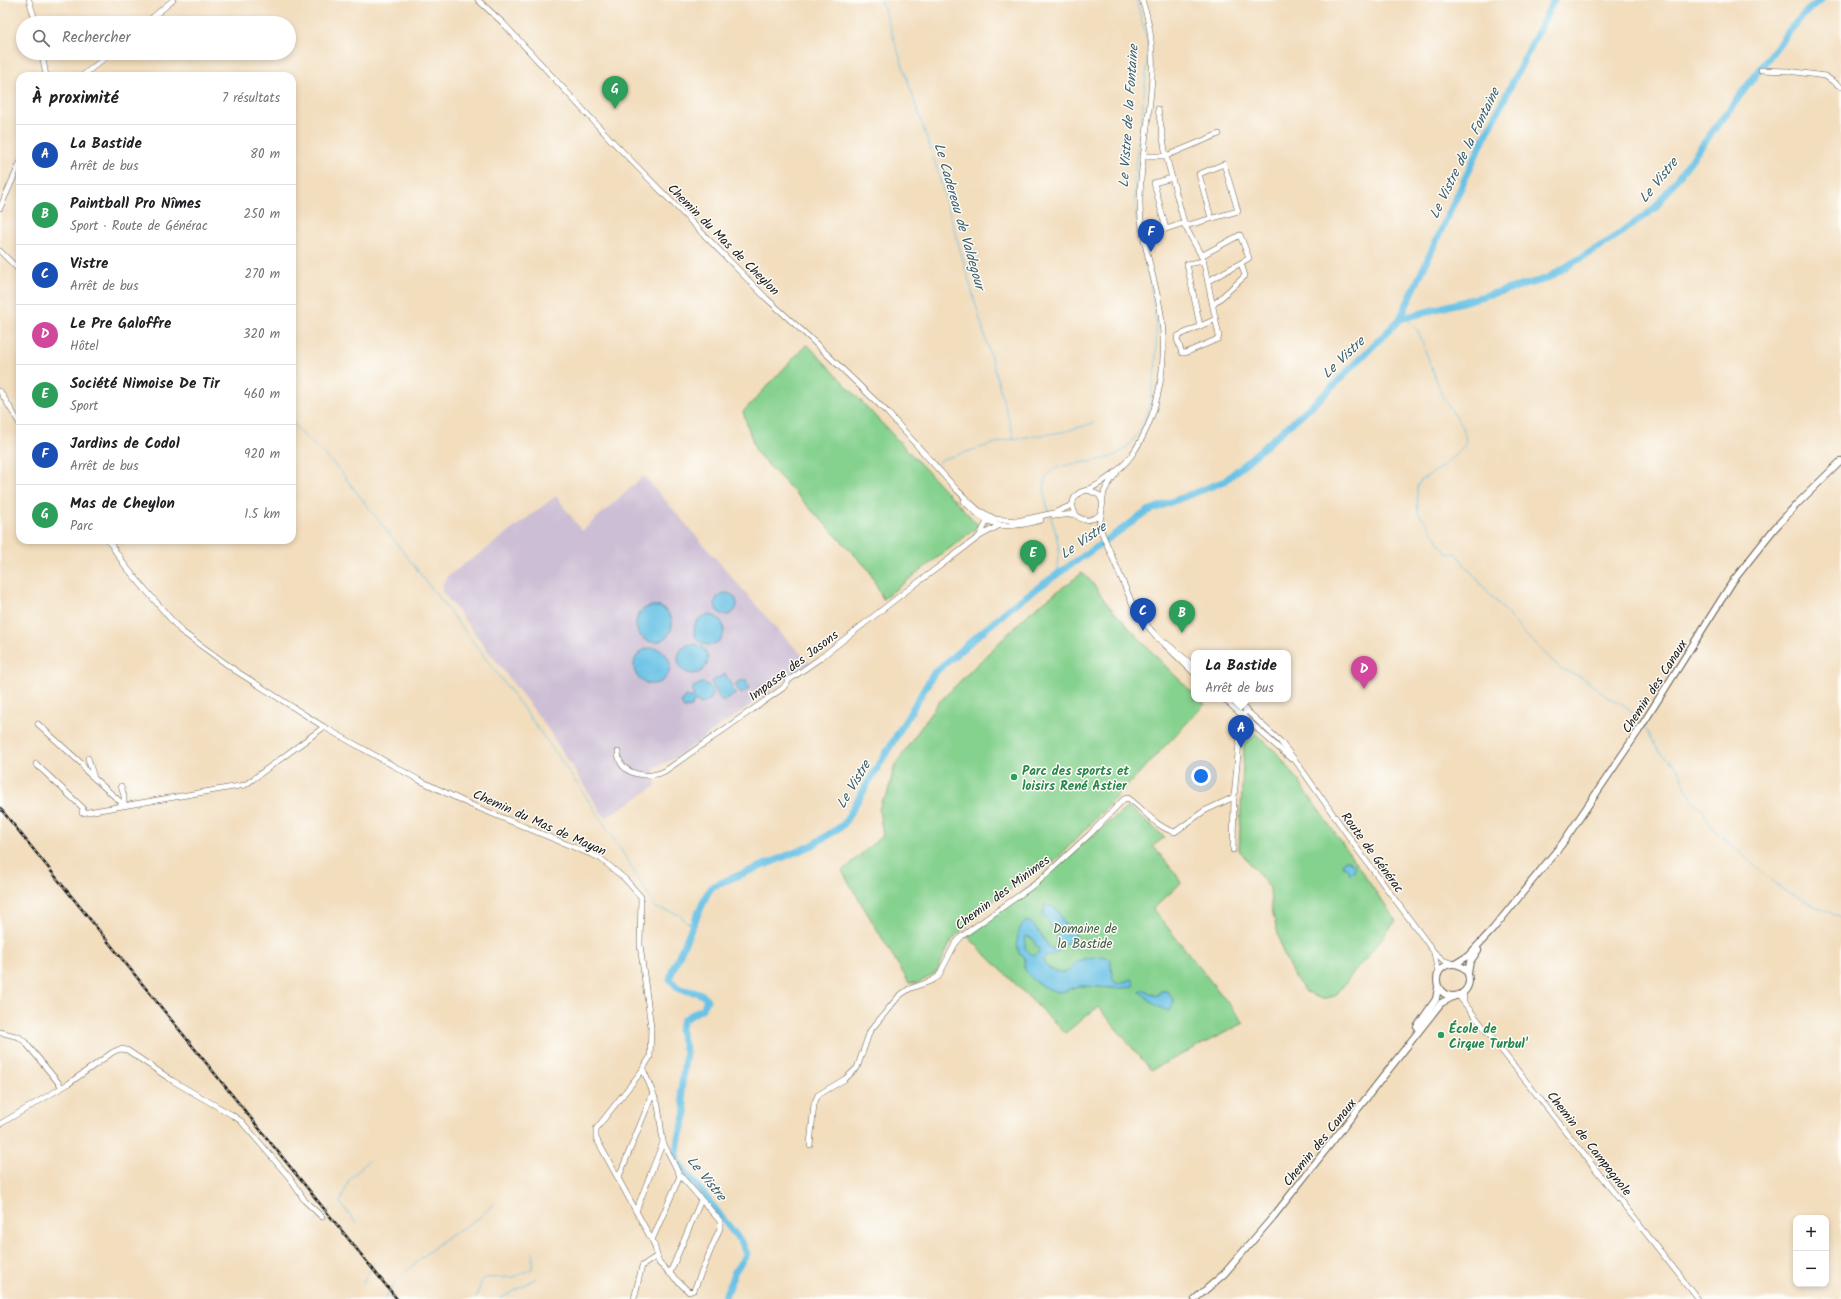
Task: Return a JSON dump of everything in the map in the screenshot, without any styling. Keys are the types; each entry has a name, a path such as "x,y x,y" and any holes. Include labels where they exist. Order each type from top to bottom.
{"main road":[{"name":"Chemin des Canaux","path":"1453,964 1468,956 1493,929 1562,844 1639,730 1733,581 1796,504 1841,461"},
{"name":"Chemin des Canaux","path":"1468,974 1470,962 1493,929"},
{"path":"1453,964 1463,967 1468,974 1468,985 1459,994 1445,994 1438,986 1436,978 1438,972 1443,967 1453,964"},
{"name":"Chemin des Canaux","path":"1190,1299 1244,1247 1357,1106 1428,1012 1436,1000 1438,986"},
{"name":"Chemin des Canaux","path":"1196,1299 1224,1274 1273,1217 1441,1003 1459,994"}],"street":[{"path":"29,0 34,16"},
{"path":"154,16 173,0"},
{"name":"Chemin du Mas de Cheylon","path":"478,0 503,23 613,142 766,298 887,412 957,490 978,510 1002,520 1021,520 1047,517"},
{"path":"1142,0 1146,10 1153,52 1140,200 1143,232 1161,314 1163,360 1159,391 1150,419 1130,457 1120,468 1104,491 1099,526 1132,603 1150,629 1191,670"},
{"path":"43,60 45,72"},
{"path":"87,72 102,60"},
{"path":"1761,70 1788,71 1825,76 1841,88"},
{"path":"1158,109 1166,156 1185,225 1202,258 1208,281 1216,319 1219,336 1218,338 1182,353 1177,339 1178,336 1216,319"},
{"path":"1144,156 1166,156 1219,134"},
{"path":"1172,178 1154,183 1166,229 1185,225 1211,218 1238,210 1224,164 1198,174 1211,218"},
{"path":"0,208 16,173"},
{"path":"1200,326 1187,264 1202,258 1240,235 1249,258 1208,281"},
{"path":"0,251 16,267"},
{"path":"1213,305 1245,276 1241,263"},
{"path":"0,391 16,417"},
{"path":"1099,526 1078,517 1072,506 1073,501 1079,493 1088,490 1120,468"},
{"name":"Chemin du Mas de Cheylon","path":"957,490 960,497 969,507 987,521 1000,525 1017,526 1055,515 1075,514"},
{"path":"1088,490 1096,493 1103,503"},
{"name":"Chemin du Mas de Cheylon","path":"1055,515 1072,506"},
{"path":"1087,520 1096,518 1102,510"},
{"path":"987,521 989,519 1012,523 1021,520"},
{"name":"Impasse des Jasons","path":"980,536 987,521"},
{"name":"Impasse des Jasons","path":"618,752 622,763 627,769 639,775 653,776 665,771 783,688 789,680 819,659 879,611 980,536 1000,525"},
{"name":"Chemin du Mas de Mayan","path":"111,544 126,567 181,631 236,671 324,726 419,780 469,804 600,858 641,897 640,945 651,1027 650,1057 643,1069 596,1129 596,1138 652,1240 659,1263 689,1292 694,1290 720,1228 720,1221 701,1200"},
{"path":"1150,629 1191,663"},
{"name":"Route de Générac","path":"1228,702 1244,713 1296,764 1434,952"},
{"name":"Route de Générac","path":"1237,702 1280,741 1296,760 1296,764"},
{"path":"1233,850 1234,797 1241,721 1244,713"},
{"path":"38,724 82,764 86,771 94,779 124,806"},
{"path":"36,764 83,808 82,813 245,784 324,726"},
{"path":"88,758 94,779"},
{"path":"120,786 124,796 124,806"},
{"name":"Chemin des Minimes","path":"810,1145 812,1116 816,1100 825,1090 845,1079 857,1068 870,1031 898,996 909,989 938,977 955,944 962,936 1038,882 1090,834 1124,799 1128,798 1146,815 1168,830 1175,832 1204,811 1234,797"},
{"path":"1434,952 1443,960 1453,964"},
{"path":"1434,952 1438,972"},
{"name":"Chemin de Campagnole","path":"1459,994 1698,1299"},
{"path":"0,1032 19,1037 26,1042 62,1087"},
{"path":"0,1124 62,1087 120,1048 127,1050 173,1081 232,1115 289,1177 305,1201 321,1217"},
{"path":"643,1069 658,1105 663,1142 680,1176 701,1200 670,1273"},
{"path":"618,1179 653,1093"},
{"path":"636,1211 663,1142"},
{"path":"652,1240 680,1176"},
{"path":"634,1299 642,1266 657,1256"}],"shaded area":[{"path":"644,476 776,628 810,663 675,758 654,768 656,786 605,818 544,723 442,591 443,583 447,576 485,550 556,496 582,531"}],"green space":[{"path":"807,344 979,526 883,599 869,570 756,452 743,412"},
{"name":"Parc des sports et loisirs René Astier","path":"1082,573 1093,584 1109,606 1161,662 1191,691 1191,702 1203,702 1205,704 1057,859 990,903 952,940 936,973 918,983 909,983 842,871 883,835 879,810 882,800 887,795 895,765 937,704 1029,613"},
{"path":"1256,734 1276,752 1295,776 1396,921 1335,996 1322,999 1307,993 1294,977 1282,950 1271,906 1270,888 1239,850 1244,745"},
{"name":"Domaine de la Bastide","path":"1128,807 1165,837 1153,846 1176,874 1181,883 1153,909 1244,1023 1151,1070 1098,1007 1065,1033 967,936"}],"water":[{"path":"726,593 734,596 737,604 734,612 726,615 718,612 715,604 718,596"},
{"path":"658,606 667,611 671,617 671,631 667,637 658,642 650,642 641,637 637,631 636,620 641,611 647,607"},
{"path":"709,615 720,619 724,630 720,641 709,645 698,641 694,630 698,619"},
{"path":"693,644 699,645 707,653 707,665 699,673 693,674 687,673 679,665 678,659 679,653 687,645"},
{"path":"652,648 662,651 667,656 670,666 667,676 662,681 652,684 642,681 637,676 634,666 637,656 642,651"},
{"path":"725,674 736,694 722,702 711,682"},
{"path":"745,679 750,688 741,694 735,684"},
{"path":"702,683 710,686 713,693 711,699 702,704 694,700 692,707 684,708 681,703 685,696 693,698 693,687"},
{"path":"1345,860 1348,860 1355,866 1354,872 1350,874 1347,869 1343,867 1342,864"},
{"path":"1046,904 1058,910 1064,924 1075,933 1078,940 1078,946 1070,948 1067,943 1057,952 1045,958 1043,960 1047,967 1059,972 1067,972 1075,963 1079,961 1097,956 1104,956 1111,960 1112,976 1117,984 1132,979 1135,983 1134,986 1116,988 1081,986 1058,992 1042,986 1030,977 1024,968 1025,958 1019,954 1017,945 1018,936 1021,927 1027,921 1034,926 1051,949 1054,949 1057,939 1052,926 1042,915 1045,909 1044,905","holes":["1026,936 1032,938 1039,951 1035,956 1025,948"]},
{"path":"1142,989 1157,996 1161,991 1167,991 1174,1000 1171,1010 1168,1011 1157,1006 1140,992"}],"waterway":[{"name":"Le Cadereau de Valdegour","path":"881,0 937,169 1014,438"},
{"name":"Le Vistre de la Fontaine","path":"1049,512 1044,492 1046,479 1053,470 1063,466 1105,459 1126,448 1141,428 1153,388 1156,351 1155,310 1138,228 1134,193 1136,161 1148,54 1147,39 1136,0"},
{"name":"Le Vistre de la Fontaine","path":"1400,319 1474,159 1554,0"},
{"name":"Le Vistre de la Fontaine","path":"724,1299 735,1271 747,1254 742,1243 676,1160 679,1138 686,1113 681,1091 686,1052 680,1030 683,1020 703,1008 707,1000 701,994 680,989 670,979 672,971 707,894 713,886 813,845 843,825 934,673 1016,603 1148,511 1225,481 1326,393 1400,319 1546,279 1609,241 1654,209 1791,28 1808,10 1821,0"},
{"path":"1406,318 1418,331 1443,398 1463,427 1466,441 1463,448 1443,466 1421,480 1417,487 1418,514 1425,520 1446,552 1449,554 1457,553 1464,564 1521,630 1561,669 1583,678 1607,697 1626,706 1640,722"},
{"name":"Le Cadereau de Valdegour","path":"938,463 943,459 1006,440 1063,432 1094,423"},
{"path":"296,427 341,472 506,685 584,794 621,850 656,908 678,914 688,923 694,924"},
{"name":"Le Vistre de la Fontaine","path":"1050,515 1058,544 1059,558 1057,574"},
{"path":"1644,727 1660,752 1676,766 1681,774 1686,788 1694,801 1703,811 1714,830 1780,888 1841,918"},
{"path":"357,1224 340,1203 349,1180 368,1161"},
{"path":"405,1272 443,1240 480,1217 493,1204"},
{"path":"324,1215 331,1209"},
{"path":"315,1221 320,1218"},
{"path":"476,1299 482,1280 486,1278 514,1277 532,1269 533,1252"},
{"path":"363,1282 374,1263"},
{"path":"500,1299 537,1278"},
{"path":"385,1299 395,1282"}],"railway":[{"path":"0,808 397,1299"}],"place":[{"name":"Mas de Cheylon","path":"615,109"},
{"name":"Jardins de Codol","path":"1151,252"},
{"name":"Société Nimoise De Tir","path":"1033,573"},
{"name":"Vistre","path":"1143,631"},
{"name":"Paintball Pro Nîmes","path":"1182,633"},
{"name":"Le Pre Galoffre","path":"1364,689"},
{"name":"La Bastide","path":"1241,748"},
{"name":"Parc des sports et loisirs René Astier","path":"1014,777"},
{"name":"École de Cirque Turbul'","path":"1441,1035"}],"water label":[{"name":"Le Vistre","path":"1658,180"},
{"name":"Le Vistre","path":"1343,357"},
{"name":"Le Vistre","path":"1083,540"},
{"name":"Le Vistre","path":"853,784"},
{"name":"Le Vistre","path":"707,1178"}]}
